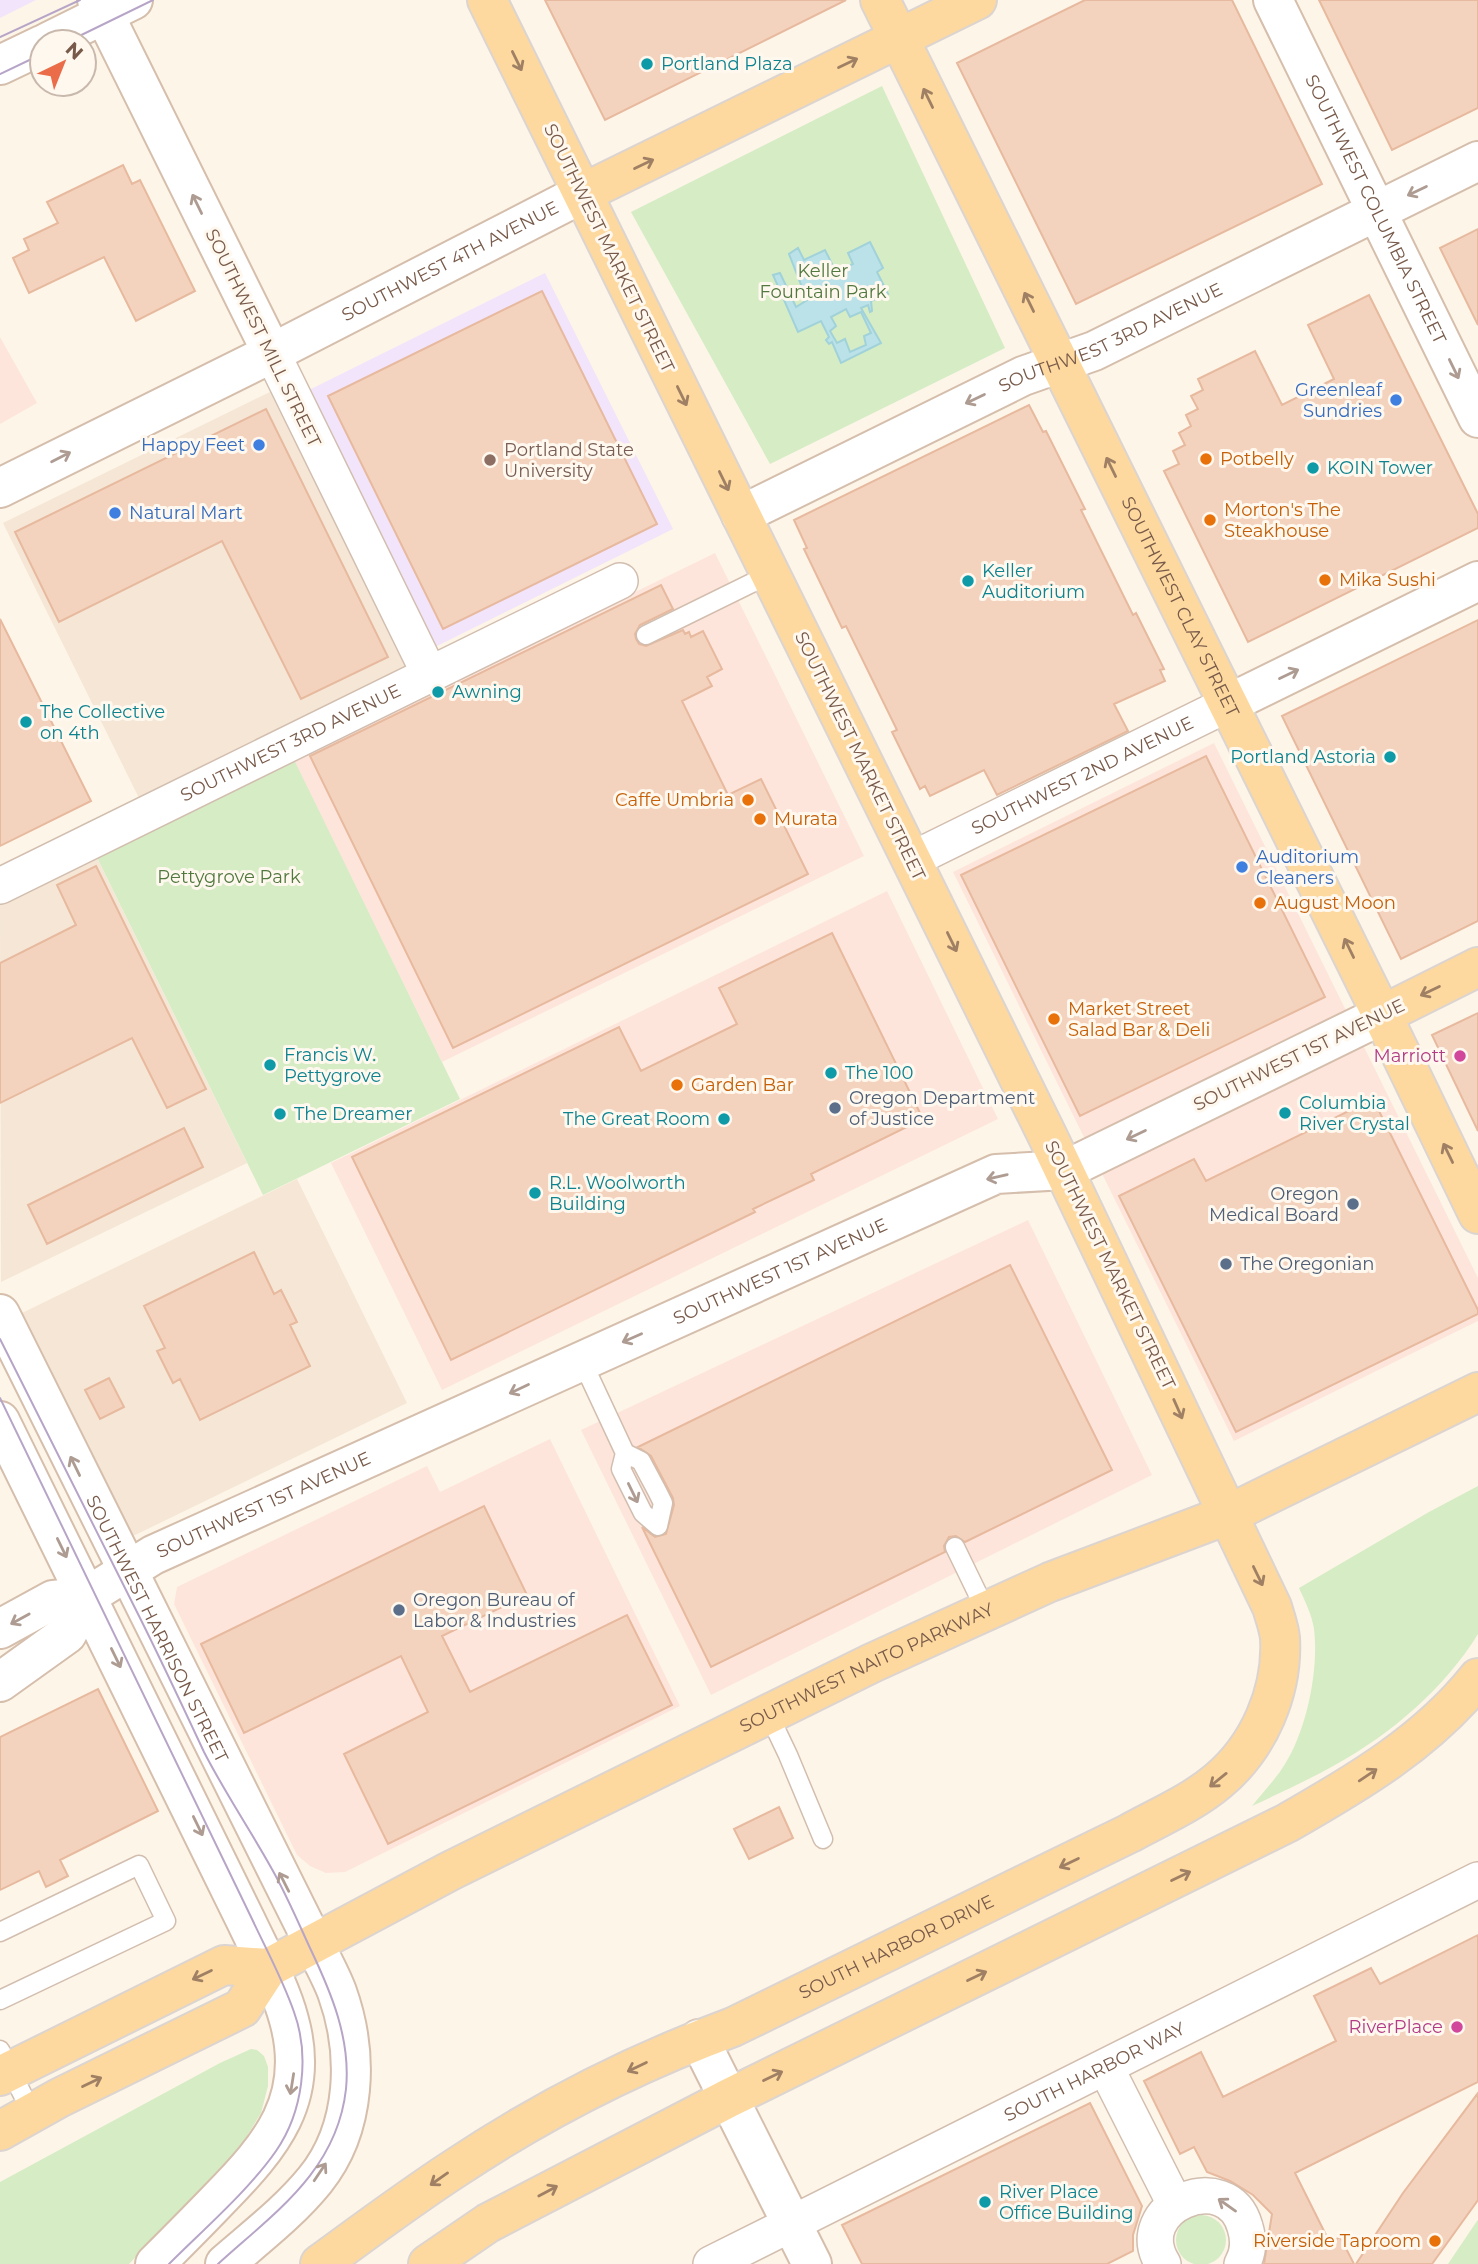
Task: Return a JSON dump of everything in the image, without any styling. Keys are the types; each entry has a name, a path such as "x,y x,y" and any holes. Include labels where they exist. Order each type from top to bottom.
{"main road":[{"name":"SOUTHWEST MARKET STREET","path":"487,0 1065,1170 1227,1515"},
{"name":"SOUTHWEST CLAY STREET","path":"880,0 1478,1214"},
{"name":"SOUTHWEST 4TH AVENUE","path":"583,193 977,0"},
{"name":"SOUTHWEST 1ST AVENUE","path":"1382,1015 1478,967"},
{"name":"SOUTHWEST NAITO PARKWAY","path":"16,2122 242,2008 268,1968 450,1871 872,1663 1051,1582 1227,1515 1478,1392"},
{"name":"SOUTH HARBOR DRIVE","path":"320,2264 443,2176 504,2137 572,2100 671,2050 733,2027 1130,1833 1216,1783 1235,1766 1251,1744 1264,1721 1280,1672 1280,1635 1272,1607 1227,1515"},
{"path":"428,2264 488,2224 729,2098 1287,1823 1350,1787 1397,1755 1430,1728 1478,1678"},
{"path":"3,2065 224,1965 268,1968"}],"street":[{"name":"SOUTHWEST COLUMBIA STREET","path":"1273,0 1478,418"},
{"path":"72,28 111,5"},
{"name":"SOUTHWEST MILL STREET","path":"111,5 272,353 430,675"},
{"path":"0,65 28,52"},
{"name":"SOUTHWEST 3RD AVENUE","path":"741,515 1023,376 1094,351 1478,162"},
{"name":"SOUTHWEST 4TH AVENUE","path":"0,488 272,353 583,193"},
{"name":"SOUTHWEST 3RD AVENUE","path":"0,886 620,581"},
{"name":"SOUTHWEST 2ND AVENUE","path":"911,860 1478,581"},
{"name":"SOUTHWEST 1ST AVENUE","path":"0,1629 53,1600 86,1597 153,1555 996,1174 1065,1170 1382,1015"},
{"name":"SOUTHWEST HARRISON STREET","path":"0,1314 337,1993 349,2047 351,2093 341,2131 330,2157 309,2187 284,2213 225,2264"},
{"path":"0,1421 268,1968 288,2017 294,2041 294,2078 284,2116 276,2134 254,2164 155,2264"},
{"name":"SOUTHWEST 1ST AVENUE","path":"0,1682 66,1634 86,1597"},
{"name":"SOUTH HARBOR WAY","path":"711,2264 1478,1880"},
{"path":"699,2039 811,2264"},
{"path":"1106,2068 1175,2204"},
{"path":"1163,2264 1156,2243 1158,2228 1165,2214 1175,2204 1190,2197 1206,2195 1221,2199 1234,2208 1243,2221 1248,2238 1242,2264"}],"lane":[{"path":"646,635 770,575"},
{"path":"582,1361 625,1454"},
{"path":"955,1547 986,1612"},
{"path":"768,1713 822,1839"},
{"path":"0,1932 139,1865 166,1921 0,2000"},
{"path":"3,2065 16,2122"}],"shaded area":[{"path":"0,0 36,0 0,18"},
{"name":"Portland State University","path":"545,273 673,529 435,647 307,391"},
{"path":"0,337 37,403 0,424"},
{"path":"270,392 406,667 139,798 3,523"},
{"path":"715,553 864,856 442,1062 293,759"},
{"path":"1214,743 1478,1278 1478,1321 1234,1441 953,872"},
{"path":"97,858 247,1163 1,1282 0,905"},
{"path":"887,891 998,1119 442,1390 331,1163"},
{"path":"297,1179 407,1403 131,1537 22,1313"},
{"path":"1028,1220 1152,1475 711,1695 581,1430"},
{"path":"550,1439 680,1706 345,1872 326,1873 310,1866 297,1855 174,1604 177,1587 427,1466 440,1492"}],"green space":[{"name":"Keller Fountain Park","path":"882,86 1005,348 770,464 631,212"},
{"name":"Pettygrove Park","path":"279,729 460,1099 263,1195 81,825"},
{"path":"1478,1486 1478,1634 1464,1654 1433,1691 1376,1739 1325,1771 1252,1806 1278,1775 1293,1750 1310,1698 1315,1662 1314,1629 1299,1588"},
{"path":"251,2049 264,2056 268,2067 268,2086 261,2113 241,2146 129,2264 0,2264 0,2182 220,2063"},
{"path":"1201,2215 1218,2223 1226,2240 1218,2257 1201,2265 1184,2257 1176,2240 1184,2223"},
{"path":"1477,2221 1478,2264 1448,2264"}],"water":[{"path":"870,242 883,268 877,272 888,294 871,301 872,311 870,312 868,305 861,308 881,343 841,363 832,342 829,344 826,340 829,337 821,321 798,332 773,275 780,273 796,307 807,300 789,254 798,248 804,260 825,250 836,272 853,264 848,253","holes":["846,309 850,317 861,312 871,333 864,336 866,345 850,352 845,339 837,343 830,331 836,326 831,317"]}],"building":[{"name":"Portland Plaza","path":"545,0 846,0 605,120"},
{"path":"1085,0 1232,0 1322,184 1076,304 957,63"},
{"path":"1319,0 1478,0 1478,108 1392,150"},
{"path":"123,165 132,184 140,180 195,291 136,321 104,257 29,293 13,258 29,250 24,239 58,223 47,202"},
{"path":"1478,229 1478,325 1440,248"},
{"name":"Portland State University","path":"542,291 657,524 443,629 328,396"},
{"name":"KOIN Tower","path":"1369,295 1478,514 1478,528 1248,642 1164,471 1179,464 1173,451 1185,445 1179,433 1191,426 1186,415 1198,409 1191,396 1203,390 1198,379 1255,351 1282,405 1334,379 1308,325"},
{"name":"Keller Auditorium","path":"1029,405 1043,432 1046,431 1085,509 1081,510 1133,615 1136,613 1164,669 1160,670 1165,681 1114,704 1128,731 997,795 984,770 930,796 925,786 920,789 892,732 897,730 846,626 842,628 804,549 807,548 794,520"},
{"path":"266,409 388,657 301,699 222,541 59,622 15,532"},
{"path":"661,585 673,609 640,625 635,634 636,639 639,644 646,646 683,630 685,634 689,632 691,637 703,631 722,669 707,677 712,686 682,701 728,795 761,779 808,874 453,1048 310,756"},
{"name":"The Collective on 4th","path":"0,619 91,801 0,846"},
{"name":"Portland Astoria","path":"1478,620 1478,921 1401,959 1282,716"},
{"path":"1206,756 1325,997 1080,1116 961,875"},
{"path":"96,866 206,1089 167,1108 132,1038 0,1103 0,963 76,925 57,885"},
{"path":"832,933 923,1119 811,1174 814,1180 753,1209 755,1212 451,1360 352,1157 619,1027 641,1071 737,1024 719,988"},
{"name":"Marriott","path":"1478,1013 1478,1131 1432,1035"},
{"path":"1373,1099 1478,1314 1236,1432 1119,1196 1194,1159 1206,1181"},
{"path":"184,1128 203,1167 47,1244 28,1205"},
{"path":"254,1252 274,1294 281,1290 297,1322 290,1325 310,1366 200,1420 180,1379 173,1383 157,1351 165,1348 144,1306"},
{"path":"1010,1265 1112,1470 965,1542 956,1536 949,1537 944,1546 945,1552 711,1667 642,1527 655,1537 666,1534 674,1505 651,1456 638,1447"},
{"path":"109,1378 124,1407 100,1419 85,1390"},
{"path":"484,1506 527,1595 442,1636 470,1692 627,1615 672,1705 388,1844 344,1754 428,1712 401,1656 244,1733 201,1644"},
{"path":"98,1689 158,1811 60,1860 68,1876 46,1887 39,1871 0,1890 0,1737"},
{"path":"779,1807 793,1838 749,1859 734,1829"},
{"path":"1478,1935 1478,2082 1295,2173 1330,2243 1340,2237 1354,2264 1264,2264 1272,2214 1253,2195 1230,2181 1207,2172 1194,2147 1180,2154 1144,2081 1201,2052 1223,2097 1336,2041 1314,1996 1371,1968 1380,1984"},
{"path":"1478,2093 1478,2200 1432,2264 1356,2264 1403,2193"},
{"name":"River Place Office Building","path":"1090,2103 1142,2206 1133,2235 1133,2251 1107,2264 862,2264 842,2225"}],"tram line":[{"path":"0,37 80,0"},
{"path":"96,28 153,0"},
{"path":"0,74 28,61"},
{"path":"0,1339 204,1752 283,1890 338,2016 347,2070 346,2089 340,2118 330,2144 300,2188 218,2264"},
{"path":"0,1398 274,1965 290,2000 299,2029 302,2047 301,2083 298,2101 285,2136 253,2180 169,2264"}],"place":[{"name":"Portland Plaza","path":"647,64"},
{"name":"Greenleaf Sundries","path":"1396,400"},
{"name":"Happy Feet","path":"259,445"},
{"name":"Potbelly","path":"1206,459"},
{"name":"Portland State University","path":"490,460"},
{"name":"KOIN Tower","path":"1313,468"},
{"name":"Natural Mart","path":"115,513"},
{"name":"Morton's The Steakhouse","path":"1210,520"},
{"name":"Mika Sushi","path":"1325,580"},
{"name":"Keller Auditorium","path":"968,581"},
{"name":"Awning","path":"438,692"},
{"name":"The Collective on 4th","path":"26,722"},
{"name":"Portland Astoria","path":"1390,757"},
{"name":"Caffe Umbria","path":"748,800"},
{"name":"Murata","path":"760,819"},
{"name":"Auditorium Cleaners","path":"1242,867"},
{"name":"August Moon","path":"1260,903"},
{"name":"Market Street Salad Bar & Deli","path":"1054,1019"},
{"name":"Marriott","path":"1460,1056"},
{"name":"Francis W. Pettygrove","path":"270,1065"},
{"name":"The 100","path":"831,1073"},
{"name":"Garden Bar","path":"677,1085"},
{"name":"Oregon Department of Justice","path":"835,1108"},
{"name":"Columbia River Crystal","path":"1285,1113"},
{"name":"The Dreamer","path":"280,1114"},
{"name":"The Great Room","path":"724,1119"},
{"name":"R.L. Woolworth Building","path":"535,1193"},
{"name":"Oregon Medical Board","path":"1353,1204"},
{"name":"The Oregonian","path":"1226,1264"},
{"name":"Oregon Bureau of Labor & Industries","path":"399,1610"},
{"name":"RiverPlace","path":"1457,2027"},
{"name":"River Place Office Building","path":"985,2202"},
{"name":"Riverside Taproom","path":"1435,2241"}]}
